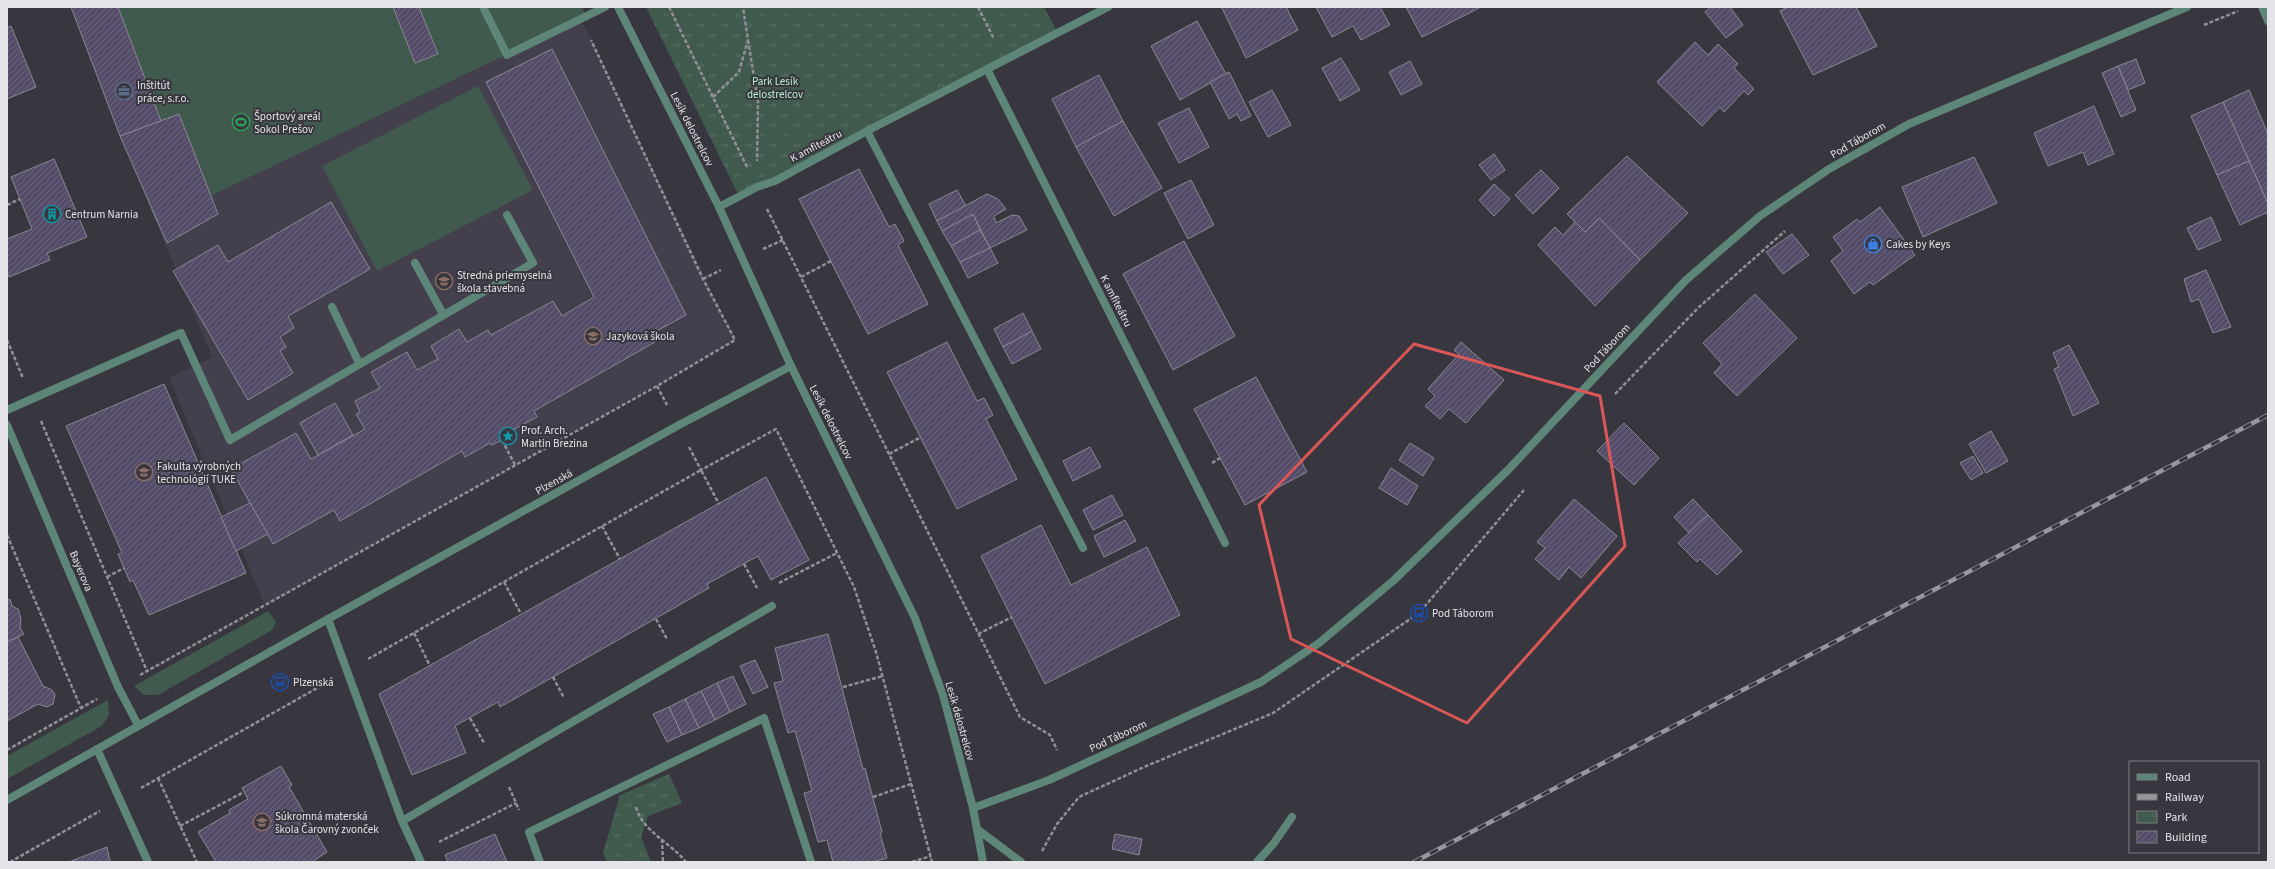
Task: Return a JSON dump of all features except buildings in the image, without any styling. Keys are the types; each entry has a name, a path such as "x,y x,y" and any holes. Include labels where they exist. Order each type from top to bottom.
{"street":[{"path":"483,7 507,55 605,7"},
{"name":"Lesík delostrelcov","path":"618,7 719,207 791,366 915,618 943,696 973,808 983,862"},
{"name":"K amfiteátru","path":"719,207 757,187 775,181 867,131 1108,7"},
{"name":"Pod Táborom","path":"973,808 1049,780 1261,682 1319,643 1393,581 1508,470 1686,280 1760,216 1829,169 1909,124 2187,7"},
{"path":"2262,7 2268,21"},
{"name":"K amfiteátru","path":"987,69 1225,542"},
{"path":"867,131 1083,548"},
{"path":"7,410 181,333 230,440 359,363 533,263 507,215"},
{"path":"416,263 443,314"},
{"path":"332,307 359,363"},
{"name":"Plzenská","path":"7,800 328,619 791,366"},
{"name":"Bayerova","path":"7,425 118,687 138,725"},
{"path":"402,821 772,606"},
{"path":"328,619 402,821 421,862"},
{"path":"540,862 529,832 764,718 811,862"},
{"path":"97,749 148,862"},
{"path":"1257,862 1274,843 1292,818"},
{"path":"977,829 1021,862"}],"path":[{"path":"668,7 1020,717 1050,735"},
{"path":"743,7 758,102 757,187"},
{"path":"978,7 1005,60"},
{"path":"2197,28 2240,10"},
{"path":"7,750 657,386 735,340 703,279 581,19"},
{"path":"713,97 740,72 748,40"},
{"path":"7,205 20,199"},
{"path":"1612,398 1698,308 1790,226"},
{"path":"801,277 831,261"},
{"path":"7,340 147,671"},
{"path":"657,386 719,504"},
{"path":"701,470 776,429 854,587 883,676 932,862"},
{"path":"889,454 921,437"},
{"path":"502,440 515,465"},
{"path":"1040,856 1056,824 1079,797 1144,767 1273,713 1419,612 1526,488"},
{"path":"602,526 620,559"},
{"path":"7,535 81,708"},
{"path":"772,586 837,553"},
{"path":"744,564 757,588"},
{"path":"107,577 124,568"},
{"path":"504,582 521,614"},
{"path":"750,592 757,588 765,587"},
{"path":"978,634 1012,617"},
{"path":"656,619 668,639"},
{"path":"414,633 430,666"},
{"path":"661,643 675,635"},
{"path":"843,687 883,676"},
{"path":"553,677 564,698"},
{"path":"557,702 571,694"},
{"path":"470,718 483,744 490,740"},
{"path":"498,765 529,832"},
{"path":"158,778 197,862"},
{"path":"630,783 638,815 650,829 678,852 686,862"},
{"path":"873,797 911,784"},
{"path":"180,826 244,792"},
{"path":"417,853 516,803"},
{"path":"662,838 663,862"},
{"path":"912,862 931,856"}],"highlighted area":[{"path":"1414,344 1600,396 1625,546 1467,723 1291,639 1259,505"}],"shaded area":[{"name":"Stredná priemyselná škola stavebná","path":"581,19 735,340 265,605 169,378 212,357 156,222"}],"green space":[{"name":"Športový areál Sokol Prešov","path":"73,7 582,7 589,22 581,19 156,222"},
{"name":"Park Lesík delostrelcov","path":"646,7 1044,7 1059,35 739,196"},
{"path":"478,86 533,190 377,271 322,166"},
{"path":"268,611 276,622 272,630 158,695 144,695 134,686"},
{"path":"108,700 109,715 102,726 7,779 7,756"},
{"path":"669,774 682,803 648,816 641,837 651,862 607,862 603,853 620,795"}],"railway":[{"path":"1414,862 2268,415"}],"place":[{"name":"Inštitút práce, s.r.o.","path":"124,91"},
{"name":"Športový areál Sokol Prešov","path":"241,122"},
{"name":"Centrum Narnia","path":"52,214"},
{"name":"Cakes by Keys","path":"1873,244"},
{"name":"Stredná priemyselná škola stavebná","path":"444,281"},
{"name":"Jazyková škola","path":"593,336"},
{"name":"Prof. Arch. Martin Brezina","path":"508,436"},
{"name":"Fakulta výrobných technológií TUKE","path":"144,472"},
{"name":"Pod Táborom","path":"1419,613"},
{"name":"Plzenská","path":"280,682"},
{"name":"Súkromná materská škola Čarovný zvonček","path":"262,822"}]}
